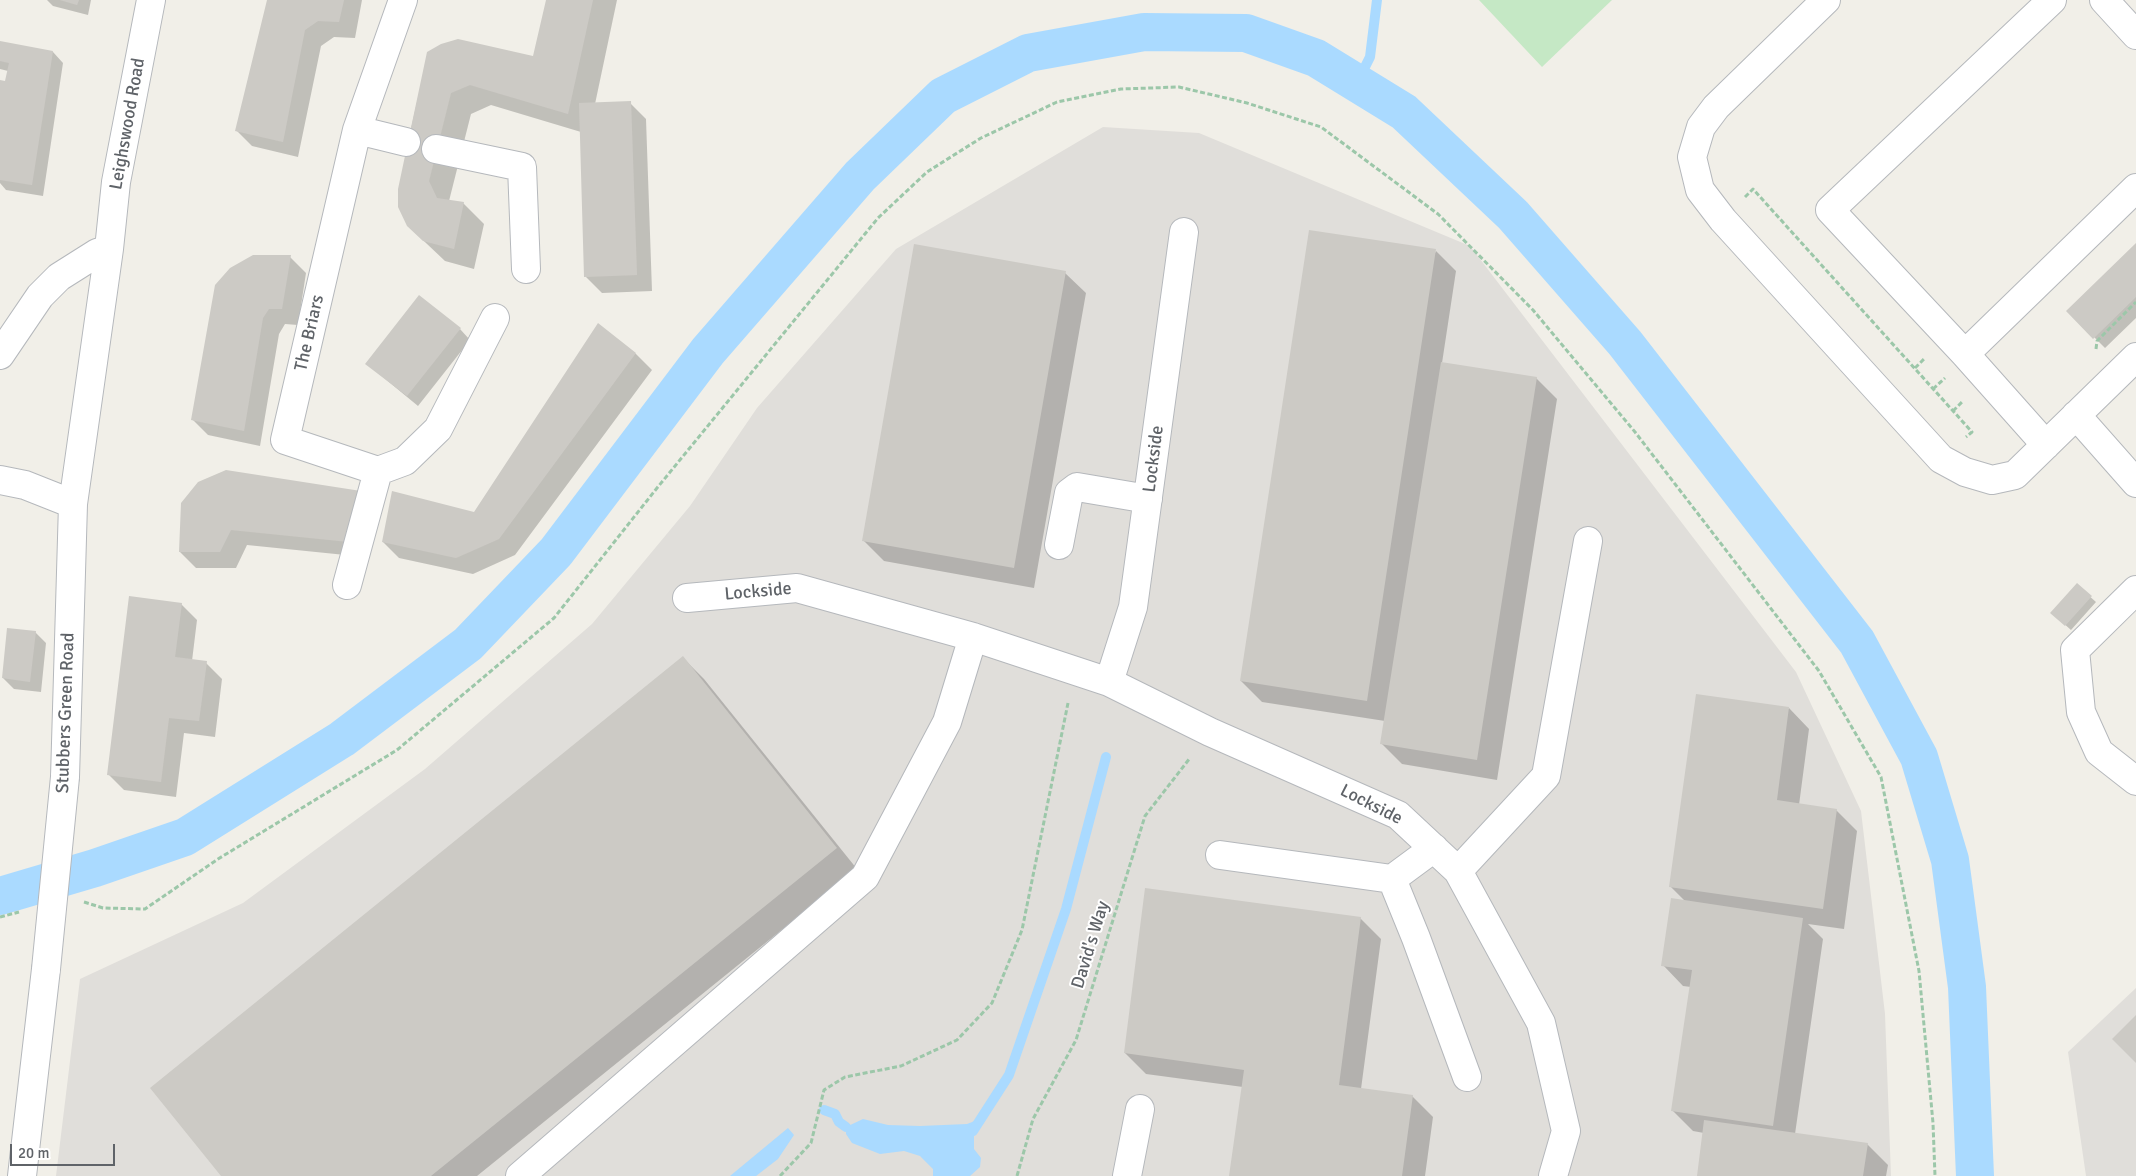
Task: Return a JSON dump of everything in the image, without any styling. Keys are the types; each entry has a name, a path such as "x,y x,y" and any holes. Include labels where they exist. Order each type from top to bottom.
{"street":[{"name":"Leighswood Road","path":"109,249 116,182 151,0"},
{"name":"The Briars","path":"378,471 285,440 357,130 402,0"},
{"path":"1826,0 1716,107 1701,127 1692,157 1700,190 1723,220 1941,459 1965,472 1992,480 2015,474 2136,357"},
{"path":"2046,444 1965,354 1830,210 2052,0"},
{"path":"2104,0 2136,35"},
{"path":"357,130 406,142"},
{"path":"436,149 522,167 526,268"},
{"path":"1965,354 2136,188"},
{"name":"Lockside","path":"1108,682 1133,608 1184,232"},
{"path":"0,355 40,296 59,277 97,253 109,249"},
{"name":"Stubbers Green Road","path":"22,1176 46,969 65,777 73,504 109,249"},
{"path":"347,585 378,471 405,461 438,429 495,318"},
{"path":"2076,415 2136,483"},
{"path":"0,480 25,485 73,504"},
{"path":"1059,545 1069,493 1077,487 1148,498"},
{"path":"1458,871 1546,776 1588,541"},
{"name":"Lockside","path":"687,598 797,588 973,637 1108,682 1210,732 1398,815 1458,871 1542,1023 1566,1130 1552,1176"},
{"path":"2136,590 2075,650 2081,712 2099,752 2136,780"},
{"path":"520,1176 865,877 947,722 973,637"},
{"path":"1220,855 1392,880 1434,848"},
{"path":"1392,880 1416,938 1467,1077"},
{"path":"1126,1176 1140,1110"}],"path":[{"path":"1723,220 1752,189 1972,432 1941,459"},
{"path":"780,1176 811,1143 824,1090 845,1077 901,1066 957,1040 992,1003 1022,930 1074,670"},
{"name":"David's Way","path":"1017,1176 1033,1119 1076,1040 1145,816 1210,732"}],"shaded area":[{"path":"1103,127 1199,133 1470,246 1796,672 1861,811 1885,1014 1891,1176 56,1176 80,979 243,903 425,769 592,624 690,506 757,408 896,249"},
{"path":"2136,988 2136,1176 2086,1176 2068,1052"}],"green space":[{"path":"1479,0 1612,0 1542,67"}],"water":[{"path":"863,1119 888,1125 920,1126 967,1124 980,1119 974,1136 974,1149 981,1158 980,1167 970,1176 933,1176 933,1169 920,1156 904,1151 880,1154 852,1143 846,1134 846,1127"},
{"path":"788,1128 794,1135 778,1159 756,1176 730,1176"}],"building":[{"path":"60,0 79,0 77,5"},
{"path":"267,0 344,0 339,22 318,21 305,30 283,142 235,131"},
{"path":"546,0 593,0 568,114 470,85 451,93 429,181 437,198 464,202 454,249 423,241 407,226 398,207 398,189 427,52 441,44 458,39 533,56"},
{"path":"0,41 53,51 32,185 0,180 0,80 5,81 9,63 0,61"},
{"path":"631,101 637,275 584,277 579,103"},
{"path":"1309,230 1436,249 1367,701 1240,681"},
{"path":"2136,243 2136,297 2093,339 2066,311"},
{"path":"914,244 1066,271 1014,568 862,541"},
{"path":"253,255 291,255 282,309 269,309 263,318 244,431 191,420 215,285 230,268"},
{"path":"419,295 461,328 407,396 365,364"},
{"path":"598,323 636,353 499,539 456,558 382,542 392,491 474,512"},
{"path":"1441,362 1537,377 1477,760 1380,744"},
{"path":"226,470 361,491 349,542 231,530 220,552 179,552 181,503 198,482"},
{"path":"2077,583 2092,596 2065,626 2050,613"},
{"path":"129,596 182,603 175,657 207,661 199,721 169,718 161,782 107,775"},
{"path":"7,628 36,631 30,682 2,678"},
{"path":"683,656 837,848 431,1176 221,1176 150,1088"},
{"path":"1696,694 1789,707 1777,800 1837,809 1823,909 1669,887"},
{"path":"1145,888 1361,917 1339,1085 1413,1095 1402,1176 1229,1176 1244,1070 1124,1053"},
{"path":"1671,898 1803,918 1773,1126 1671,1111 1692,970 1661,966"},
{"path":"2136,1015 2136,1063 2112,1039"},
{"path":"1704,1120 1868,1143 1863,1176 1697,1176"}],"waterway":[{"path":"1357,83 1370,57 1377,0"},
{"path":"0,896 95,868 185,837 342,739 468,644 556,552 708,351 860,176 943,96 1028,53 1144,32 1246,33 1316,58 1404,112 1513,215 1625,343 1857,642 1919,757 1950,860 1967,987 1975,1176"},
{"path":"973,1131 1009,1075 1066,909 1106,757"},
{"path":"824,1110 835,1114 839,1122 846,1127"}]}
